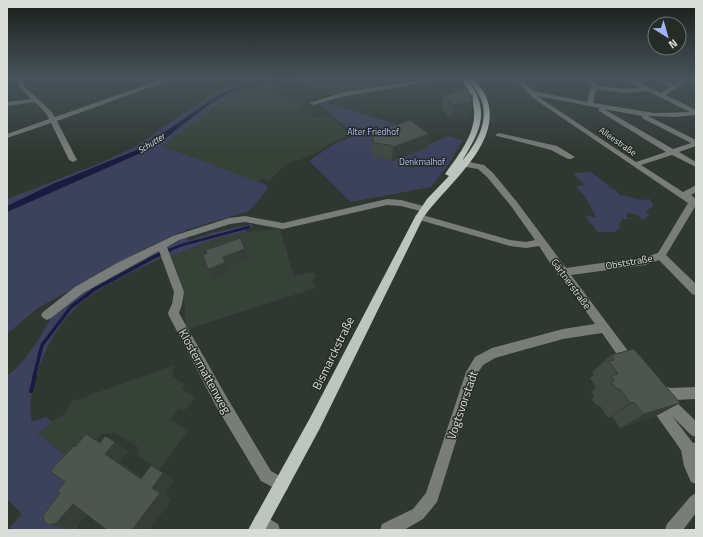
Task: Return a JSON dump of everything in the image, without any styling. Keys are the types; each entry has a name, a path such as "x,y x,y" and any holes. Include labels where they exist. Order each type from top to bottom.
{"main road":[{"path":"462,164 475,130 479,114 476,103"},
{"path":"462,164 472,155 485,130 488,113 485,103"},
{"name":"Bismarckstraße","path":"263,527 282,485 422,213 439,191 444,188 462,164"}],"street":[{"path":"38,103 49,112 54,120 73,160"},
{"path":"7,136 102,103"},
{"name":"Alleestraße","path":"543,103 675,192 693,201"},
{"path":"579,103 634,113 671,116 696,112"},
{"path":"676,103 696,112"},
{"path":"593,106 696,165"},
{"path":"634,113 696,143"},
{"path":"499,135 554,148 571,157"},
{"path":"635,165 696,143"},
{"name":"Gärtnerstraße","path":"472,155 514,204 540,242 635,370"},
{"path":"462,164 481,167"},
{"name":"Gärtnerstraße","path":"462,164 494,180"},
{"name":"Obststraße","path":"562,272 645,261 661,256 693,201 686,194 696,188"},
{"path":"47,315 79,290 164,251 176,238 229,221 245,219 283,226 387,202 401,203 422,213 510,243 526,245 540,242"},
{"name":"Klostermattenweg","path":"164,251 179,292 177,304 173,313 221,401 266,476 282,485"},
{"path":"661,256 696,291"},
{"name":"Vogtsvorstadt","path":"388,530 418,514 432,497 472,372 479,361 492,353 564,334 603,328"},
{"path":"648,387 670,394 696,393"},
{"path":"648,387 696,430"},
{"path":"648,387 652,401 693,454 691,465 696,477"},
{"path":"673,530 696,501"}],"shaded area":[{"path":"221,103 302,103 305,104 299,109 305,110 315,118 328,115 351,135 332,142 313,155 287,164 268,181 262,178 258,183 162,146"},
{"path":"280,229 294,276 314,272 316,278 312,280 316,288 188,329 185,319 185,304 171,256 220,237 247,232"},
{"path":"173,366 173,377 185,384 182,389 195,397 183,412 179,409 170,419 188,431 159,470 136,454 139,448 114,433 102,434 75,462 38,434 67,412 70,402"}],"green space":[{"path":"199,103 206,103 142,148 53,184 7,206 7,199 95,165 133,148"},
{"path":"212,103 221,103 162,146 267,185 267,190 249,211 189,229 153,245 38,308 7,334 7,212 130,158 158,144"},
{"path":"328,103 412,129 373,154 377,158 395,159 448,136 463,140 448,165 431,187 351,202 309,161 334,144 356,135 318,104"},
{"path":"591,172 620,195 642,200 651,200 650,201 653,203 652,206 654,207 650,208 646,213 649,215 643,220 638,215 628,213 626,217 629,219 623,219 621,221 623,222 618,223 621,228 618,228 615,232 598,232 585,216 596,217 584,195 576,187 585,185 573,173"},
{"path":"251,224 252,227 245,230 247,232 220,237 171,256 167,248 169,245 186,237 188,241 211,233"},
{"path":"159,250 161,258 106,286 77,306 58,329 50,342 38,369 34,384 30,401 31,422 46,417 52,422 38,434 75,462 65,527 72,529 79,524 75,530 15,530 10,527 22,514 7,499 7,376 19,366 38,341 52,316 72,298"}],"water":[{"name":"Schutter","path":"207,103 212,103 167,137 147,150 7,212 7,206 53,184 142,148"}],"building":[{"path":"452,103 464,103 454,105"},
{"path":"410,120 429,134 393,147 390,145 374,143 372,134"},
{"path":"240,238 245,249 223,257 225,263 208,269 203,255 207,253 206,250"},
{"path":"634,349 680,403 644,414 634,402 630,403 621,390 616,388 612,383 614,380 611,376 618,374 609,361 614,360 611,355"},
{"path":"86,434 100,443 105,436 115,442 105,454 141,479 151,465 163,473 152,488 160,493 132,530 107,530 73,504 56,523 49,525 44,523 43,515 60,493 57,491 65,482 50,471"}],"waterway":[{"path":"167,251 182,245 249,227"},
{"path":"34,377 42,345 71,307 95,289 169,250"},
{"path":"31,391 35,376"}],"park label":[{"name":"Alter Friedhof","path":"373,131"},
{"name":"Denkmalhof","path":"422,161"}]}
